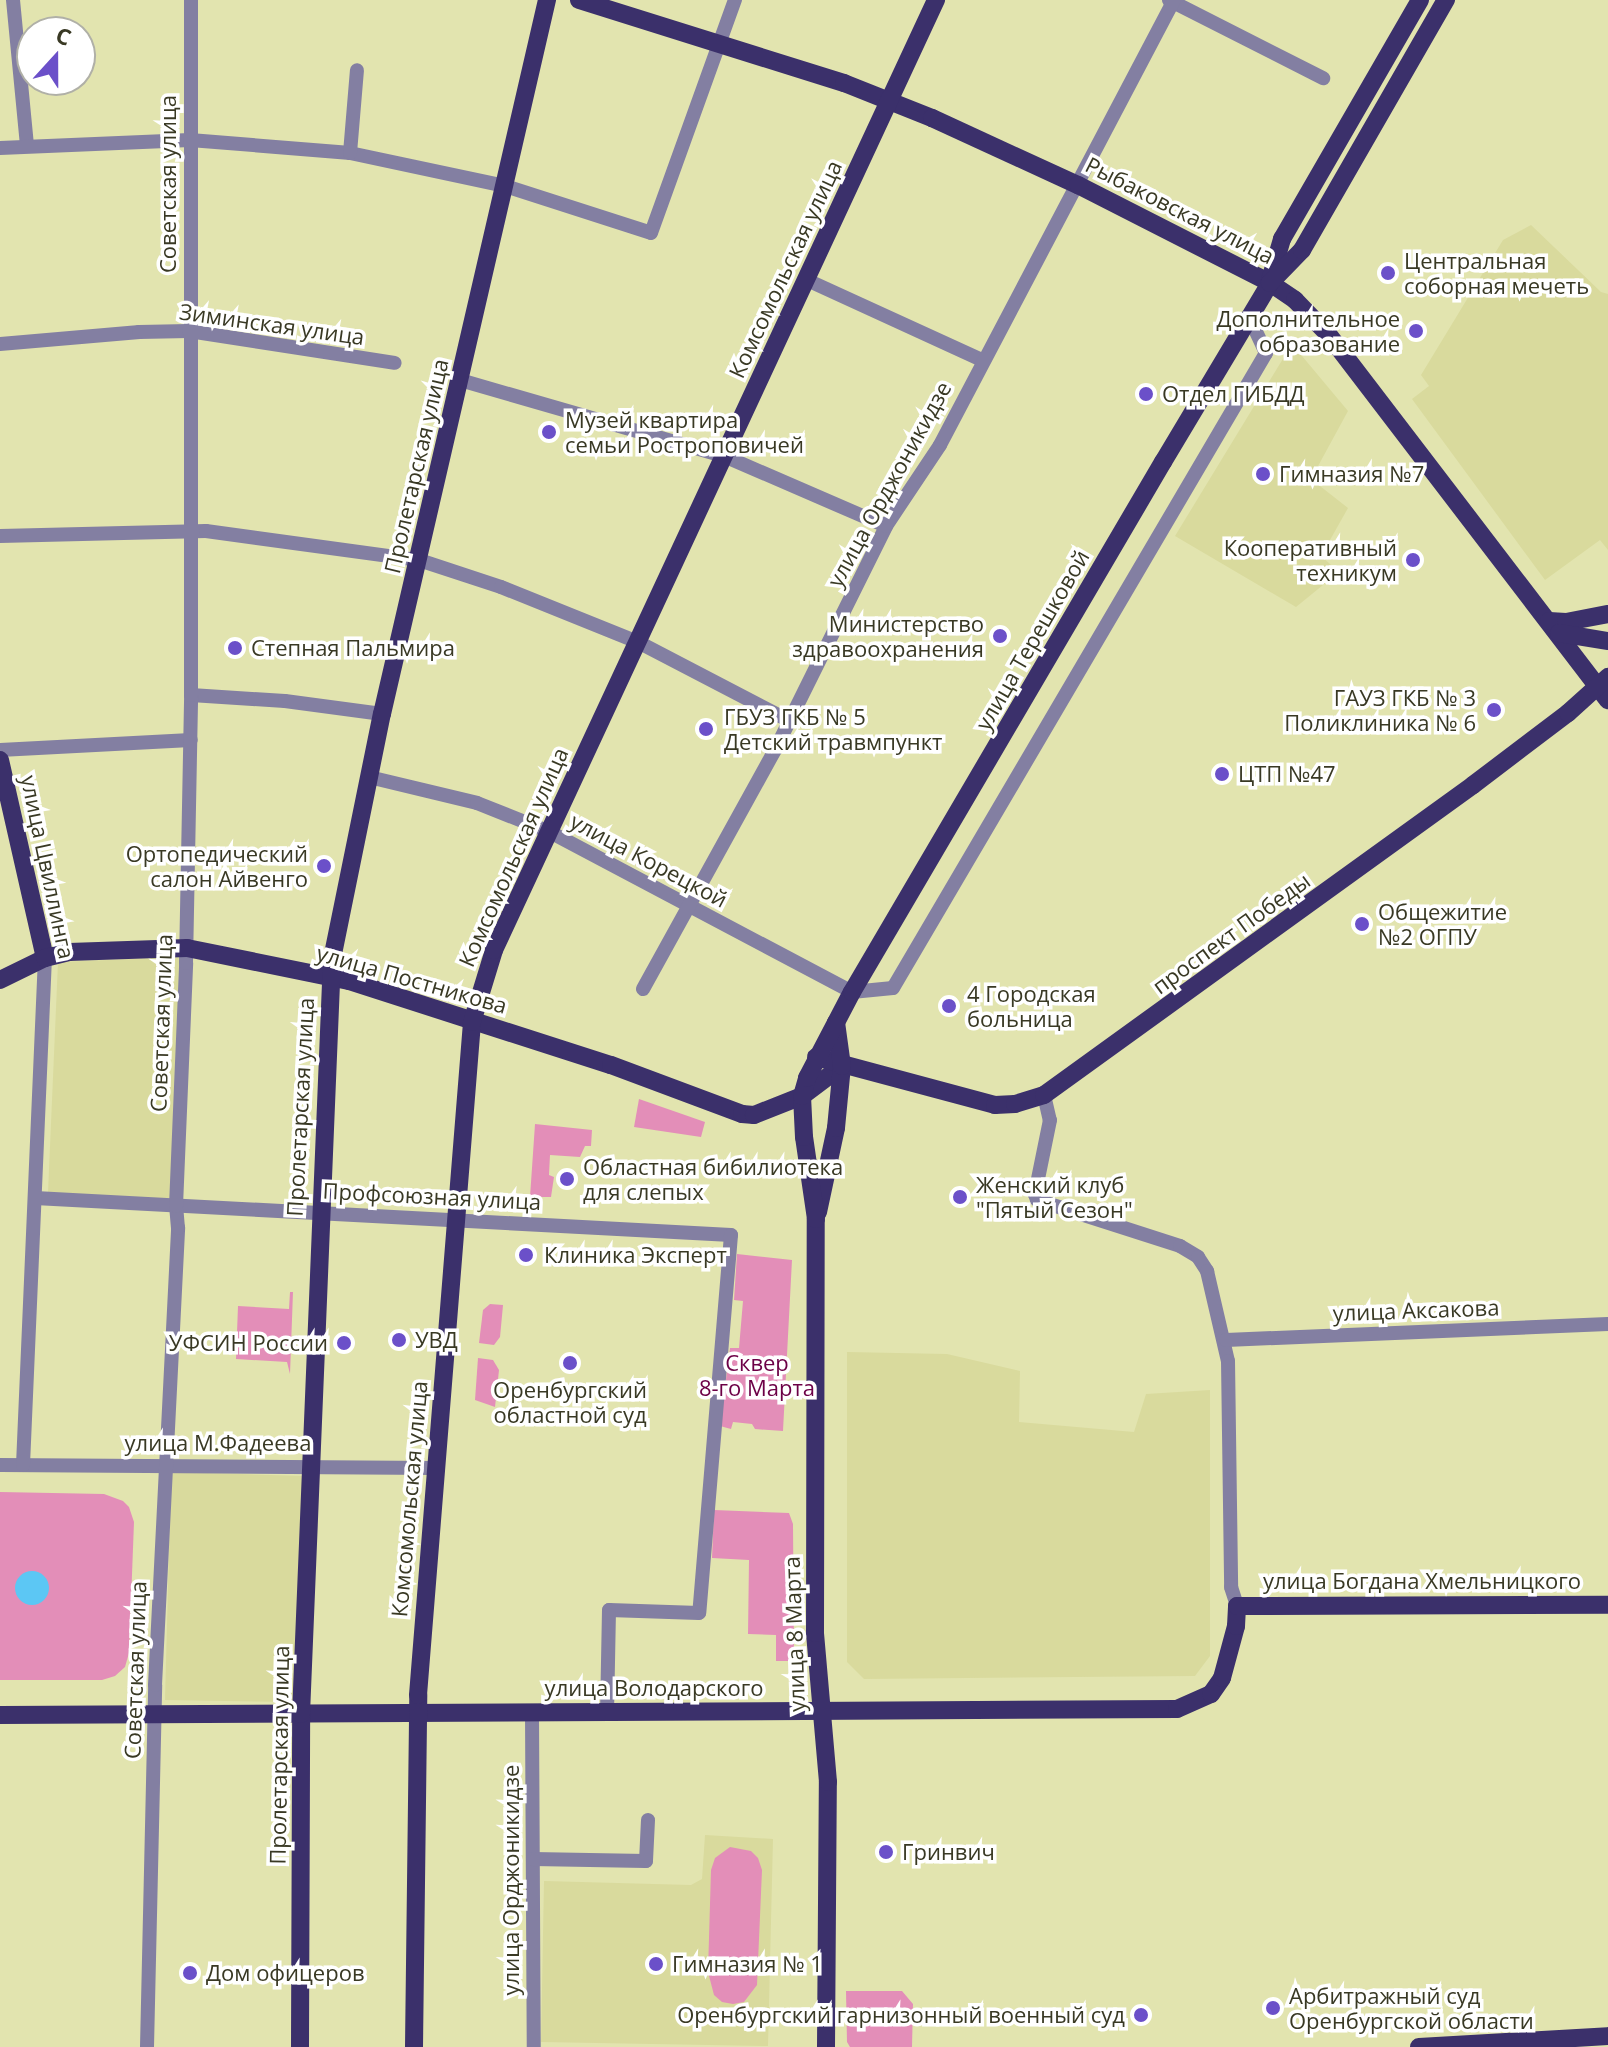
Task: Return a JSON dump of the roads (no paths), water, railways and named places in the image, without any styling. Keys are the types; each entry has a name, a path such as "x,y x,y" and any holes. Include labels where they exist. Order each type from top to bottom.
{"main road":[{"name":"Пролетарская улица","path":"300,2047 301,1714 330,976 382,714 547,0"},
{"name":"Рыбаковская улица","path":"579,0 889,100 1078,185 1270,283 1295,300 1328,334 1554,627 1605,688"},
{"name":"Комсомольская улица","path":"414,2047 418,1715 472,1022 494,950 936,0"},
{"name":"улица Терешковой","path":"1270,283 1282,239 1420,0"},
{"name":"улица Терешковой","path":"802,1096 816,1057 852,992 1249,317 1270,283 1302,250 1446,0"},
{"path":"1554,627 1608,614"},
{"path":"1554,627 1608,641"},
{"name":"проспект Победы","path":"816,1057 842,1066 875,1070 995,1105 1044,1095 1605,688"},
{"name":"улица Цвиллинга","path":"0,760 34,894 45,958"},
{"name":"улица Постникова","path":"0,980 45,958 94,950 187,948 330,976 611,1065 742,1114 754,1115 802,1096"},
{"path":"802,1096 842,1066 836,1022"},
{"name":"улица 8 Марта","path":"816,1219 827,1181 842,1066"},
{"name":"улица 8 Марта","path":"802,1096 816,1219 813,1444 819,1711 828,1782 826,2047"},
{"name":"улица Богдана Хмельницкого","path":"1237,1606 1608,1605"},
{"name":"улица Володарского","path":"0,1715 1177,1709 1211,1694 1222,1678 1236,1626 1237,1606"},
{"path":"1419,2047 1608,2036"}],"street":[{"path":"13,0 27,145"},
{"name":"Советская улица","path":"147,2047 164,1465 187,948 191,740 191,0"},
{"path":"0,148 190,140 350,153 505,186 651,233 735,0"},
{"path":"1172,0 1323,78"},
{"name":"улица Орджоникидзе","path":"643,989 790,721 886,526 940,445 1172,0"},
{"path":"350,153 357,70"},
{"path":"807,280 982,360"},
{"path":"852,992 893,988 1266,353 1249,317"},
{"name":"Зиминская улица","path":"0,344 189,331 395,363"},
{"path":"460,380 724,456 886,526"},
{"path":"0,536 191,530 419,560 516,592 638,642 790,721"},
{"path":"191,695 285,701 382,714"},
{"path":"0,750 191,740"},
{"name":"улица Корецкой","path":"369,777 477,803 550,832 852,992"},
{"name":"улица Цвиллинга","path":"23,1465 45,958"},
{"path":"1044,1095 1050,1120 1035,1194 1037,1200 1180,1246 1198,1257 1207,1271 1226,1340 1231,1587 1237,1606"},
{"name":"Профсоюзная улица","path":"35,1198 731,1235 699,1613 609,1610 607,1713"},
{"name":"улица Аксакова","path":"1226,1340 1608,1324"},
{"name":"улица М.Фадеева","path":"0,1465 435,1468"},
{"name":"улица Орджоникидзе","path":"532,1713 534,2047"},
{"path":"533,1859 646,1861 648,1820"}],"water":[{"path":"32,1571 44,1576 49,1588 44,1600 32,1605 20,1600 15,1588 20,1576"}],"place":[{"name":"Центральная соборная мечеть","path":"1388,273"},
{"name":"Дополнительное образование","path":"1416,331"},
{"name":"Отдел ГИБДД","path":"1146,394"},
{"name":"Музей квартира семьи Ростроповичей","path":"549,432"},
{"name":"Гимназия №7","path":"1263,474"},
{"name":"Кооперативный техникум","path":"1413,560"},
{"name":"Министерство здравоохранения","path":"1000,636"},
{"name":"Степная Пальмира","path":"235,648"},
{"name":"ГАУЗ ГКБ № 3 Поликлиника № 6","path":"1494,710"},
{"name":"ГБУЗ ГКБ № 5 Детский травмпункт","path":"706,729"},
{"name":"ЦТП №47","path":"1222,774"},
{"name":"Ортопедический салон Айвенго","path":"324,866"},
{"name":"Общежитие №2 ОГПУ","path":"1362,924"},
{"name":"4 Городская больница","path":"949,1006"},
{"name":"Областная бибилиотека для слепых","path":"567,1179"},
{"name":"Женский клуб \"Пятый Сезон\"","path":"960,1197"},
{"name":"Клиника Эксперт","path":"526,1255"},
{"name":"УВД","path":"399,1340"},
{"name":"УФСИН России","path":"344,1343"},
{"name":"Оренбургский областной суд","path":"570,1363"},
{"name":"Гринвич","path":"886,1852"},
{"name":"Гимназия № 1","path":"656,1964"},
{"name":"Дом офицеров","path":"190,1973"},
{"name":"Арбитражный суд Оренбургской области","path":"1273,2008"},
{"name":"Оренбургский гарнизонный военный суд","path":"1141,2015"}],"park label":[{"name":"Сквер 8-го Марта","path":"757,1374"}]}
